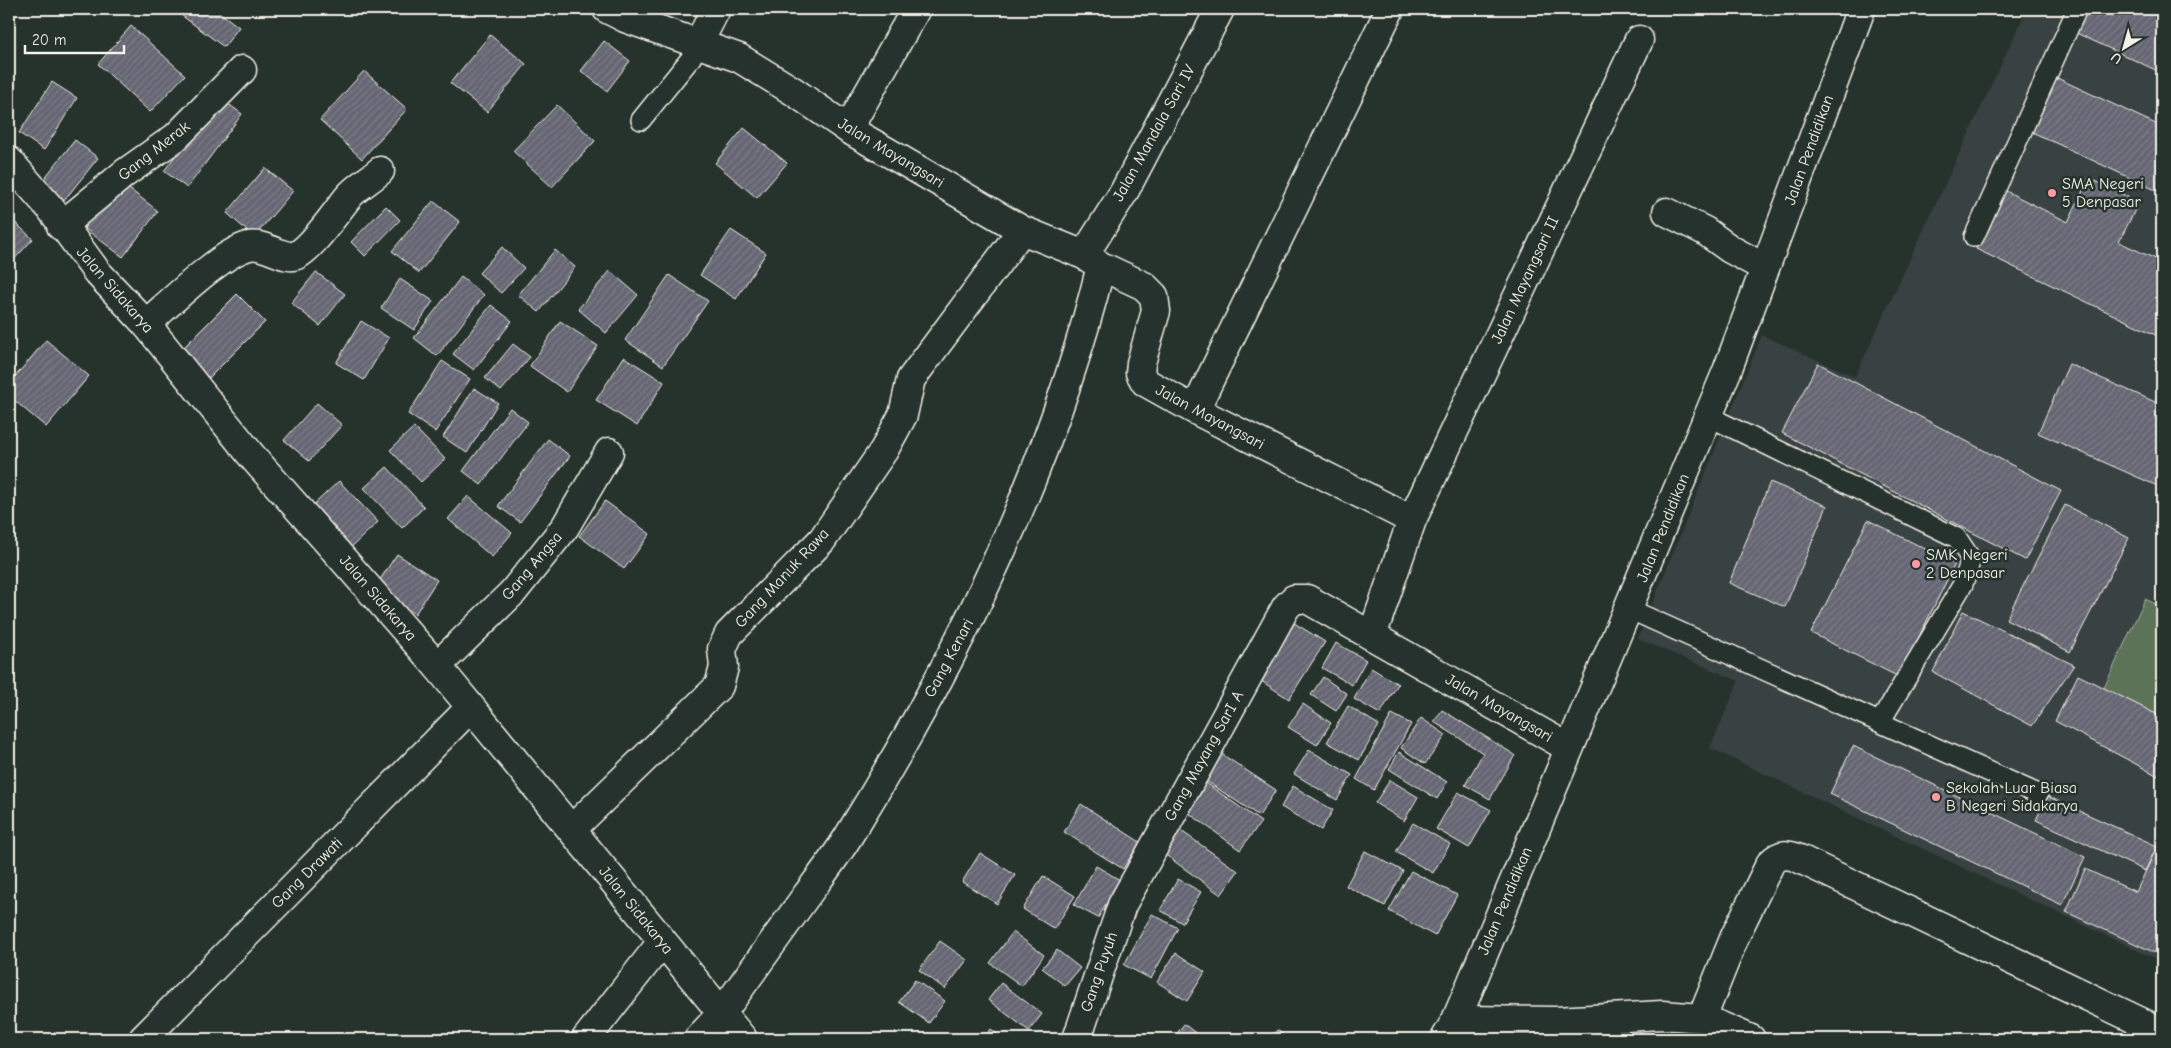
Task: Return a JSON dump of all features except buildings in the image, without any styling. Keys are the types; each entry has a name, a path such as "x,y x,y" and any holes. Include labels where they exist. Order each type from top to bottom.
{"street":[{"name":"Jalan Mayangsari","path":"607,9 625,18 699,42 739,58 793,91 848,129 1022,230 1092,260 1144,286 1154,296 1156,311 1140,373 1145,382 1154,389 1412,520"},
{"path":"699,42 716,9"},
{"path":"848,129 916,9"},
{"name":"Jalan Mandala Sari IV","path":"1092,260 1124,192 1220,9"},
{"path":"1195,410 1390,9"},
{"name":"Jalan Pendidikan","path":"1451,1030 1629,609 1708,416 1862,9"},
{"name":"Jalan Mayangsari II","path":"1412,520 1639,40"},
{"name":"Gang Merak","path":"61,226 125,174 176,137 207,108 242,70"},
{"name":"Jalan Sidakarya","path":"9,161 50,209 97,272 146,324 251,455 437,666 743,1039"},
{"path":"146,324 212,268 238,250 258,245 291,256 297,255 318,234 352,193 380,171"},
{"path":"1667,212 1705,231 1724,246 1765,268"},
{"name":"Gang Manuk Rawa","path":"572,829 719,686 724,667 722,648 729,634 822,540 884,450 903,415 911,378 1022,230"},
{"name":"Gang Kenari","path":"698,1039 722,1013 847,839 913,724 977,606 1041,458 1091,306 1092,260"},
{"name":"Gang Angsa","path":"437,666 513,592 565,527 610,452"},
{"path":"1372,636 1412,520"},
{"name":"Jalan Mayangsari","path":"1286,607 1294,599 1307,600 1569,748"},
{"name":"Gang Mayang SarI A","path":"1122,905 1286,607"},
{"name":"Gang Drawati","path":"143,1039 470,708"},
{"path":"1702,1018 1735,936 1770,864 1777,857 1785,854 1811,864 2162,1032"},
{"name":"Gang Puyuh","path":"1077,1039 1122,905"},
{"path":"586,1039 662,942"},
{"path":"1451,1030 1556,1021 1662,1015 1702,1018 1751,1039"}],"lane":[{"path":"1974,237 2077,9"},
{"path":"641,120 691,58 699,42"},
{"path":"1708,416 1957,538 1971,559 1963,584 1880,722"},
{"path":"1629,609 2038,794"}],"shaded area":[{"path":"2027,9 2162,9 2162,962 1710,748 1739,681 1638,639 1762,335 1855,377"}],"green space":[{"path":"2145,599 2162,607 2162,717 2104,688"}],"place":[{"name":"SMA Negeri 5 Denpasar","path":"2052,193"},
{"name":"SMK Negeri 2 Denpasar","path":"1916,564"},
{"name":"Sekolah Luar Biasa B Negeri Sidakarya","path":"1936,797"}]}
